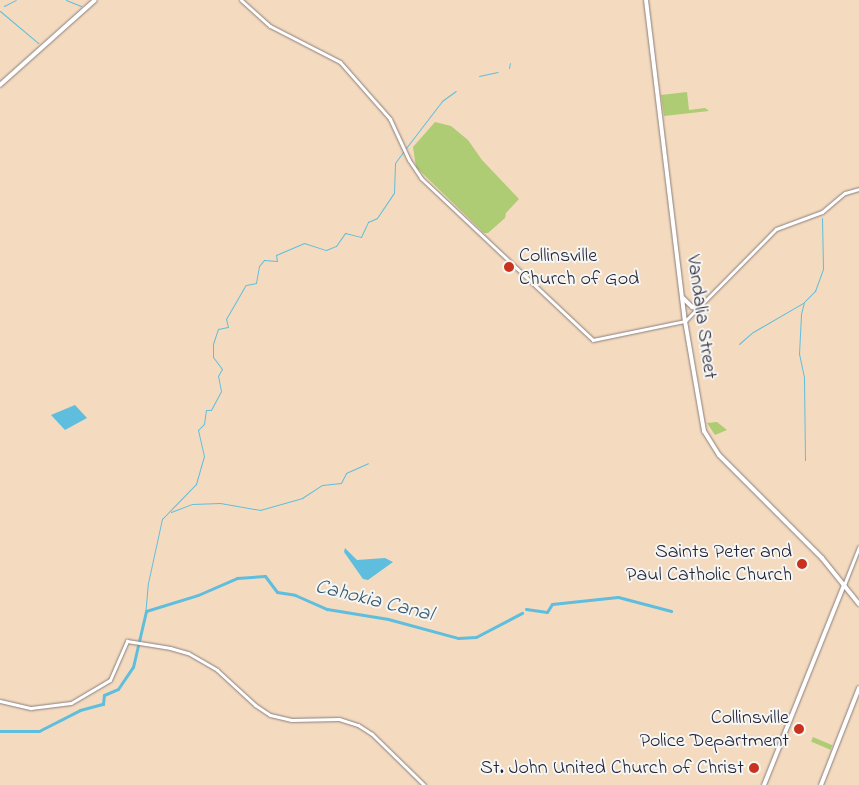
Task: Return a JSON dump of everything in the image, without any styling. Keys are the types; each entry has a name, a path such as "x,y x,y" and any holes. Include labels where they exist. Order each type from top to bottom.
{"main road":[{"path":"0,86 95,0"},
{"name":"Vandalia Street","path":"646,0 685,321 701,418 710,442 822,558 859,604"},
{"path":"682,298 692,307 701,304"},
{"path":"764,785 844,585"},
{"path":"821,785 859,688"}],"street":[{"path":"241,0 270,26 326,52 347,68 390,119 409,160 421,178 593,340 685,321 776,230 822,212 845,194 859,189"},
{"path":"844,585 859,547"},
{"path":"0,702 43,709 78,700 110,680 127,641 188,653 217,670 257,707 277,718 297,721 334,719 358,725 372,734 424,785"}],"green space":[{"path":"687,92 689,110 705,108 709,111 664,116 661,95"},
{"path":"435,122 451,126 468,140 482,160 519,199 506,213 505,218 488,233 484,233 416,167 413,147"},
{"path":"717,422 727,430 715,435 707,423"},
{"path":"813,737 832,745 830,750 811,742"}],"water":[{"path":"75,405 87,418 65,430 51,415"},
{"path":"345,548 357,560 385,558 393,562 368,580 363,579 344,552"}],"waterway":[{"path":"4,6 16,0"},
{"path":"66,0 81,6"},
{"path":"0,11 38,43"},
{"path":"509,68 510,63"},
{"path":"479,76 498,72"},
{"path":"406,148 442,101 456,91"},
{"path":"145,616 148,583 162,519 196,484 204,456 198,430 204,424 206,410 211,410 221,391 218,376 222,369 213,357 213,344 218,329 228,327 226,319 246,285 256,283 259,266 264,260 277,261 276,255 304,243 326,250 336,246 345,233 361,237 368,222 377,218 394,193 395,163 403,152"},
{"path":"805,460 804,377 799,354 801,314 804,302 815,291 823,269 822,218"},
{"path":"739,344 753,332 803,303"},
{"path":"171,512 192,504 220,503 260,510 302,498 322,485 341,483 346,473 368,463"},
{"name":"Cahokia Canal","path":"0,731 39,731 80,710 103,704 104,695 118,689 133,667 146,611 198,595 237,578 265,576 277,592 295,595 327,609 388,619 458,638 476,637 522,613"},
{"name":"Cahokia Canal","path":"526,609 547,612 552,604 618,597 671,611"}],"place":[{"name":"Collinsville Church of God","path":"509,267"},
{"name":"Saints Peter and Paul Catholic Church","path":"802,564"},
{"name":"Collinsville Police Department","path":"799,729"},
{"name":"St. John United Church of Christ","path":"754,768"}]}
